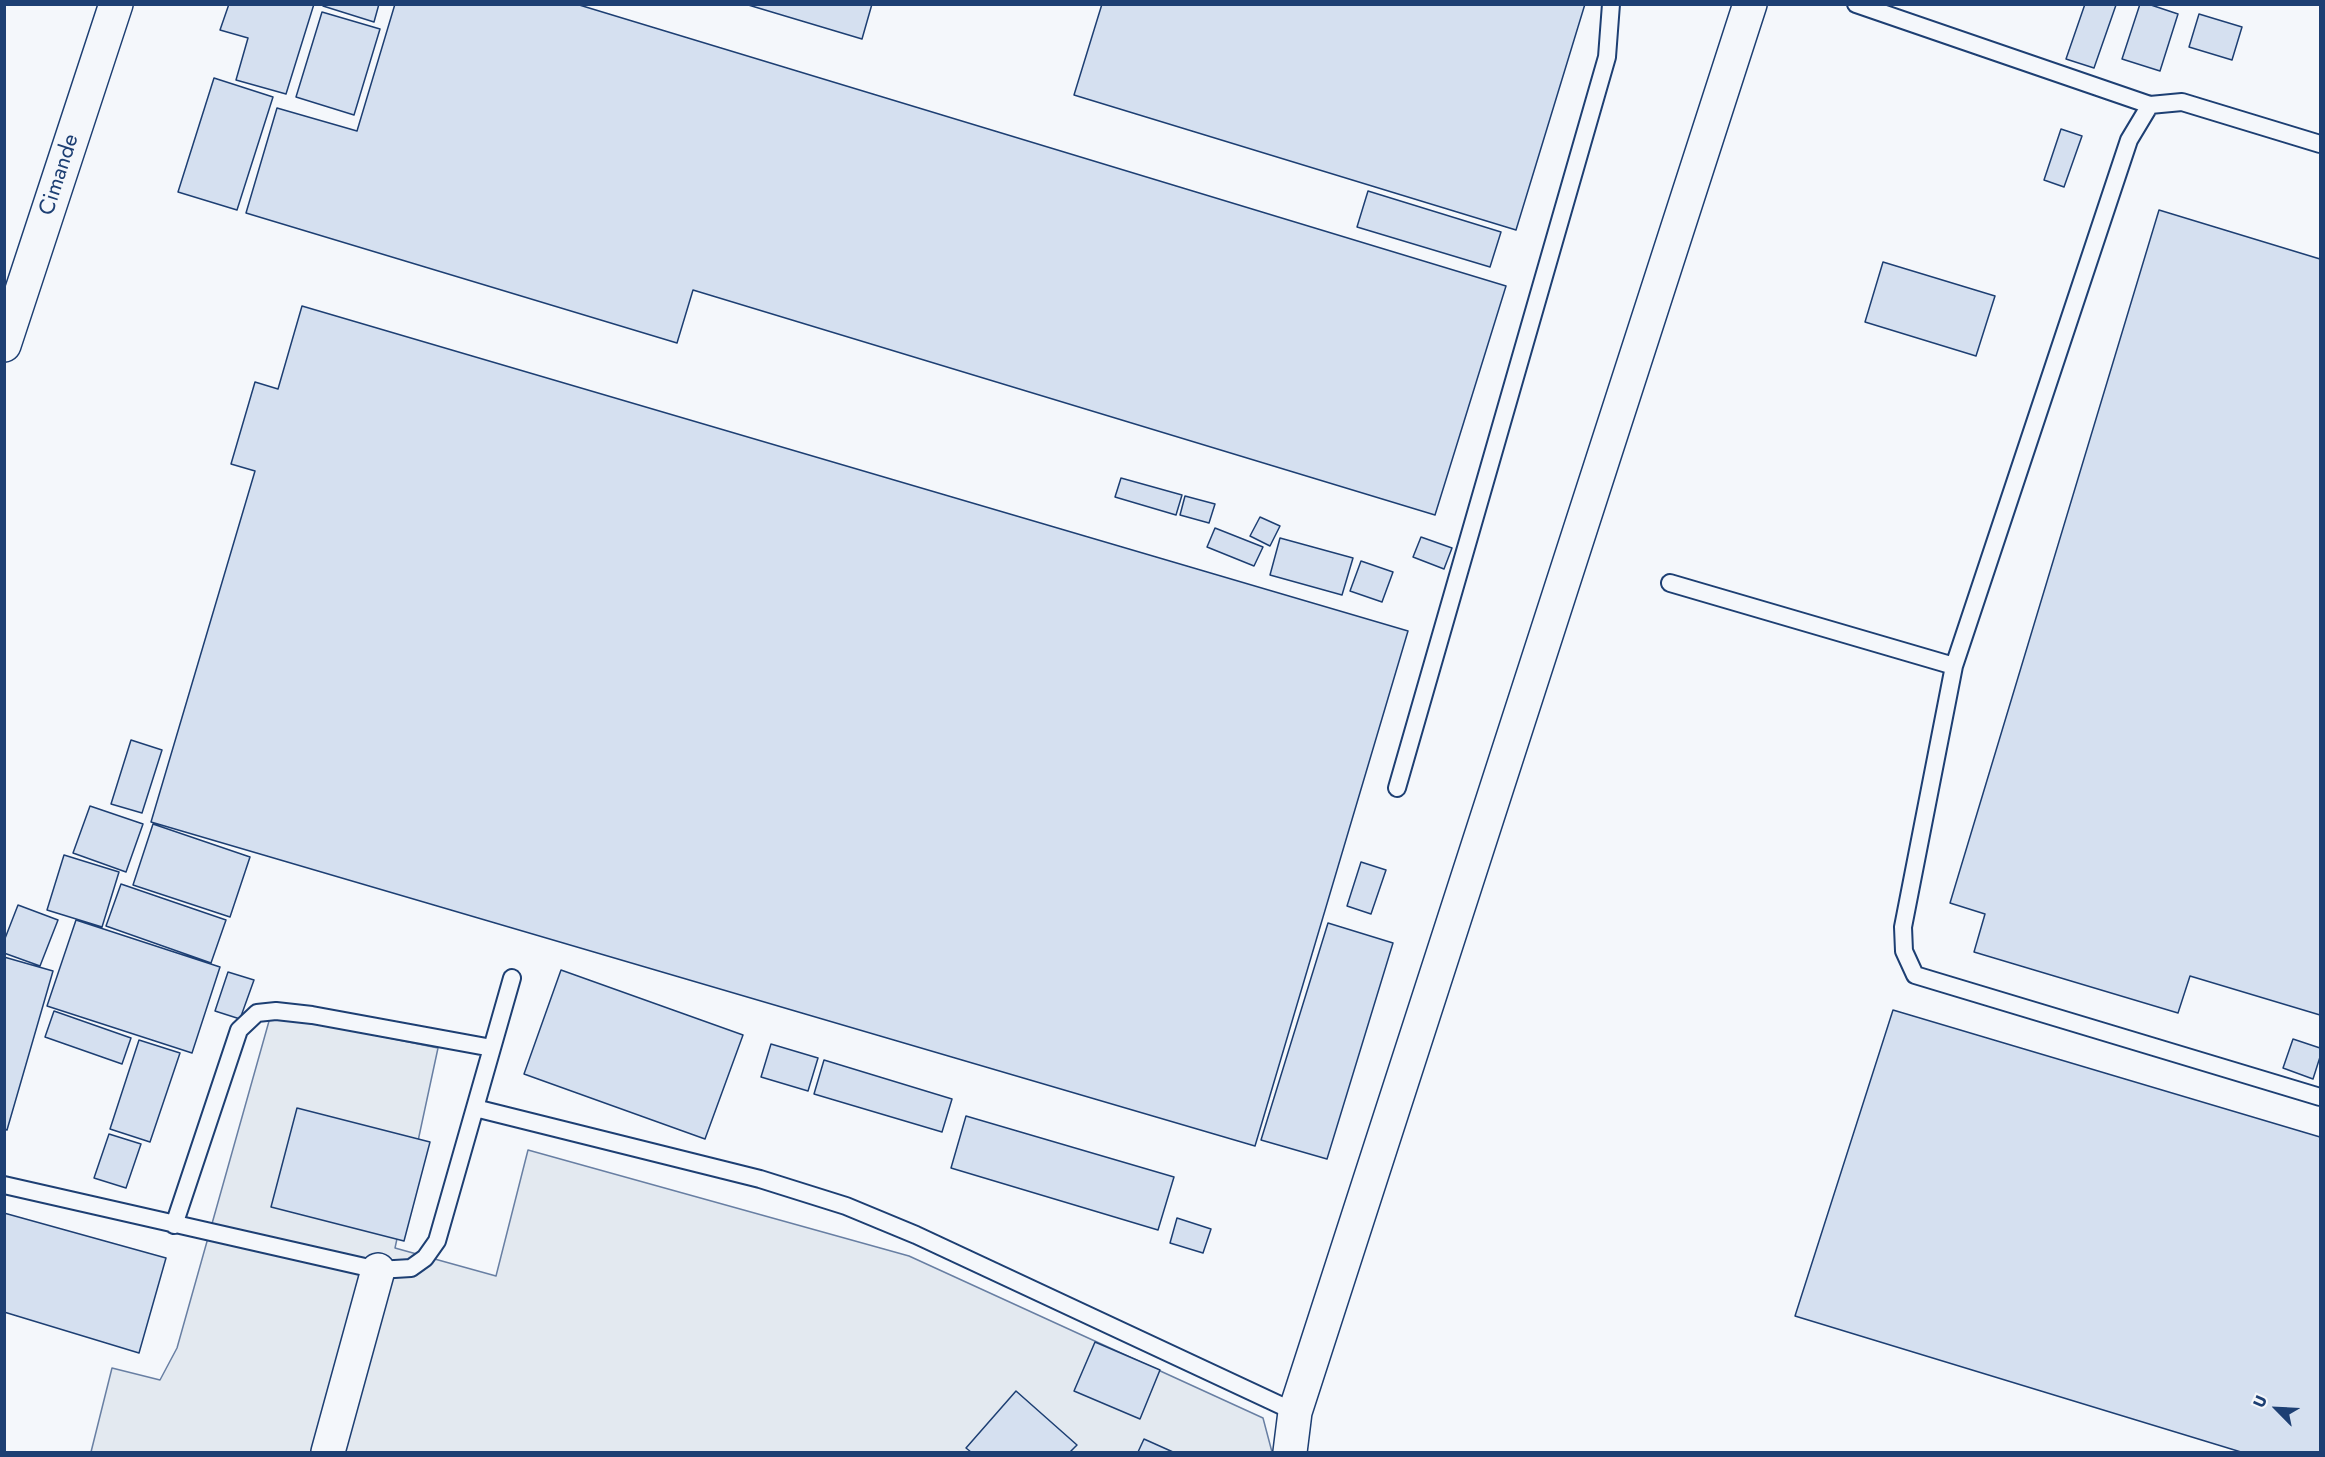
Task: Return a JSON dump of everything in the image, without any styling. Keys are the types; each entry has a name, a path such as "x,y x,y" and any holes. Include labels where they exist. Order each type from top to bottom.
{"street":[{"name":"Cimande","path":"4,345 116,4"},
{"path":"1290,1452 1295,1412 1750,4"},
{"path":"328,1452 378,1270"}],"lane":[{"path":"1397,788 1607,57 1611,4"},
{"path":"1856,4 2150,105 2182,102 2320,144"},
{"path":"2150,105 2129,140 1954,666 1902,927 1904,951 1915,975 2320,1097"},
{"path":"1670,583 1954,666"},
{"path":"4,1185 378,1270 411,1268 425,1258 437,1241 512,978"},
{"path":"174,1225 239,1030 257,1013 276,1011 312,1015 492,1048"},
{"path":"475,1108 760,1179 846,1206 916,1235 1295,1412"}],"shaded area":[{"path":"271,1014 438,1048 395,1248 496,1276 528,1150 909,1256 1263,1418 1272,1452 91,1452 112,1368 160,1380 177,1348"}],"building":[{"path":"229,4 314,4 286,94 236,80 248,38 220,30"},
{"path":"324,4 379,4 374,22 323,6"},
{"path":"395,4 576,4 1506,286 1435,515 693,290 677,343 246,213 277,108 357,131"},
{"path":"745,4 872,4 862,39"},
{"path":"1102,4 1585,4 1516,230 1074,95"},
{"path":"2085,4 2116,5 2094,68 2066,59"},
{"path":"2140,4 2148,4 2178,14 2160,71 2122,59"},
{"path":"322,12 380,29 354,115 296,97"},
{"path":"2199,14 2242,27 2232,60 2189,47"},
{"path":"214,78 273,97 237,210 178,192"},
{"path":"2061,129 2082,136 2064,187 2044,180"},
{"path":"1368,191 1501,232 1490,267 1357,227"},
{"path":"2159,210 2320,259 2320,1015 2190,976 2178,1013 1974,952 1985,914 1950,903"},
{"path":"1883,262 1995,296 1976,356 1865,322"},
{"path":"302,306 1408,631 1255,1146 151,822 255,471 231,464 255,382 278,389"},
{"path":"1121,478 1182,495 1176,515 1115,497"},
{"path":"1185,496 1215,504 1209,523 1180,515"},
{"path":"1260,517 1280,526 1270,546 1250,536"},
{"path":"1215,528 1263,547 1254,566 1207,547"},
{"path":"1421,537 1452,548 1444,569 1413,557"},
{"path":"1280,538 1353,558 1342,595 1270,575"},
{"path":"1361,561 1393,572 1382,602 1350,591"},
{"path":"131,740 162,750 142,813 111,804"},
{"path":"90,806 143,824 126,872 73,853"},
{"path":"153,824 250,857 230,917 133,885"},
{"path":"64,855 119,872 102,927 47,910"},
{"path":"1361,862 1386,870 1371,914 1347,906"},
{"path":"121,884 226,920 211,963 106,926"},
{"path":"18,905 58,920 40,966 4,953 4,941"},
{"path":"76,920 220,967 192,1053 47,1006"},
{"path":"1328,923 1393,943 1327,1159 1261,1140"},
{"path":"4,957 53,971 7,1130 4,1129"},
{"path":"561,970 743,1035 705,1139 524,1074"},
{"path":"228,972 254,980 240,1019 215,1011"},
{"path":"1893,1010 2320,1137 2320,1452 2241,1452 1795,1316"},
{"path":"54,1011 131,1038 122,1064 45,1037"},
{"path":"2293,1039 2320,1048 2320,1057 2313,1079 2283,1068"},
{"path":"139,1040 180,1053 150,1142 110,1129"},
{"path":"771,1044 818,1058 808,1091 761,1077"},
{"path":"824,1060 952,1099 942,1132 814,1094"},
{"path":"297,1108 430,1142 404,1241 271,1207"},
{"path":"966,1116 1174,1177 1158,1230 951,1168"},
{"path":"109,1134 141,1144 126,1188 94,1178"},
{"path":"4,1213 166,1258 139,1353 4,1312"},
{"path":"1177,1218 1211,1229 1203,1253 1170,1243"},
{"path":"1095,1342 1160,1370 1140,1419 1074,1391"},
{"path":"1016,1391 1077,1445 1070,1452 971,1452 966,1448"},
{"path":"1144,1439 1173,1452 1138,1452"}]}
